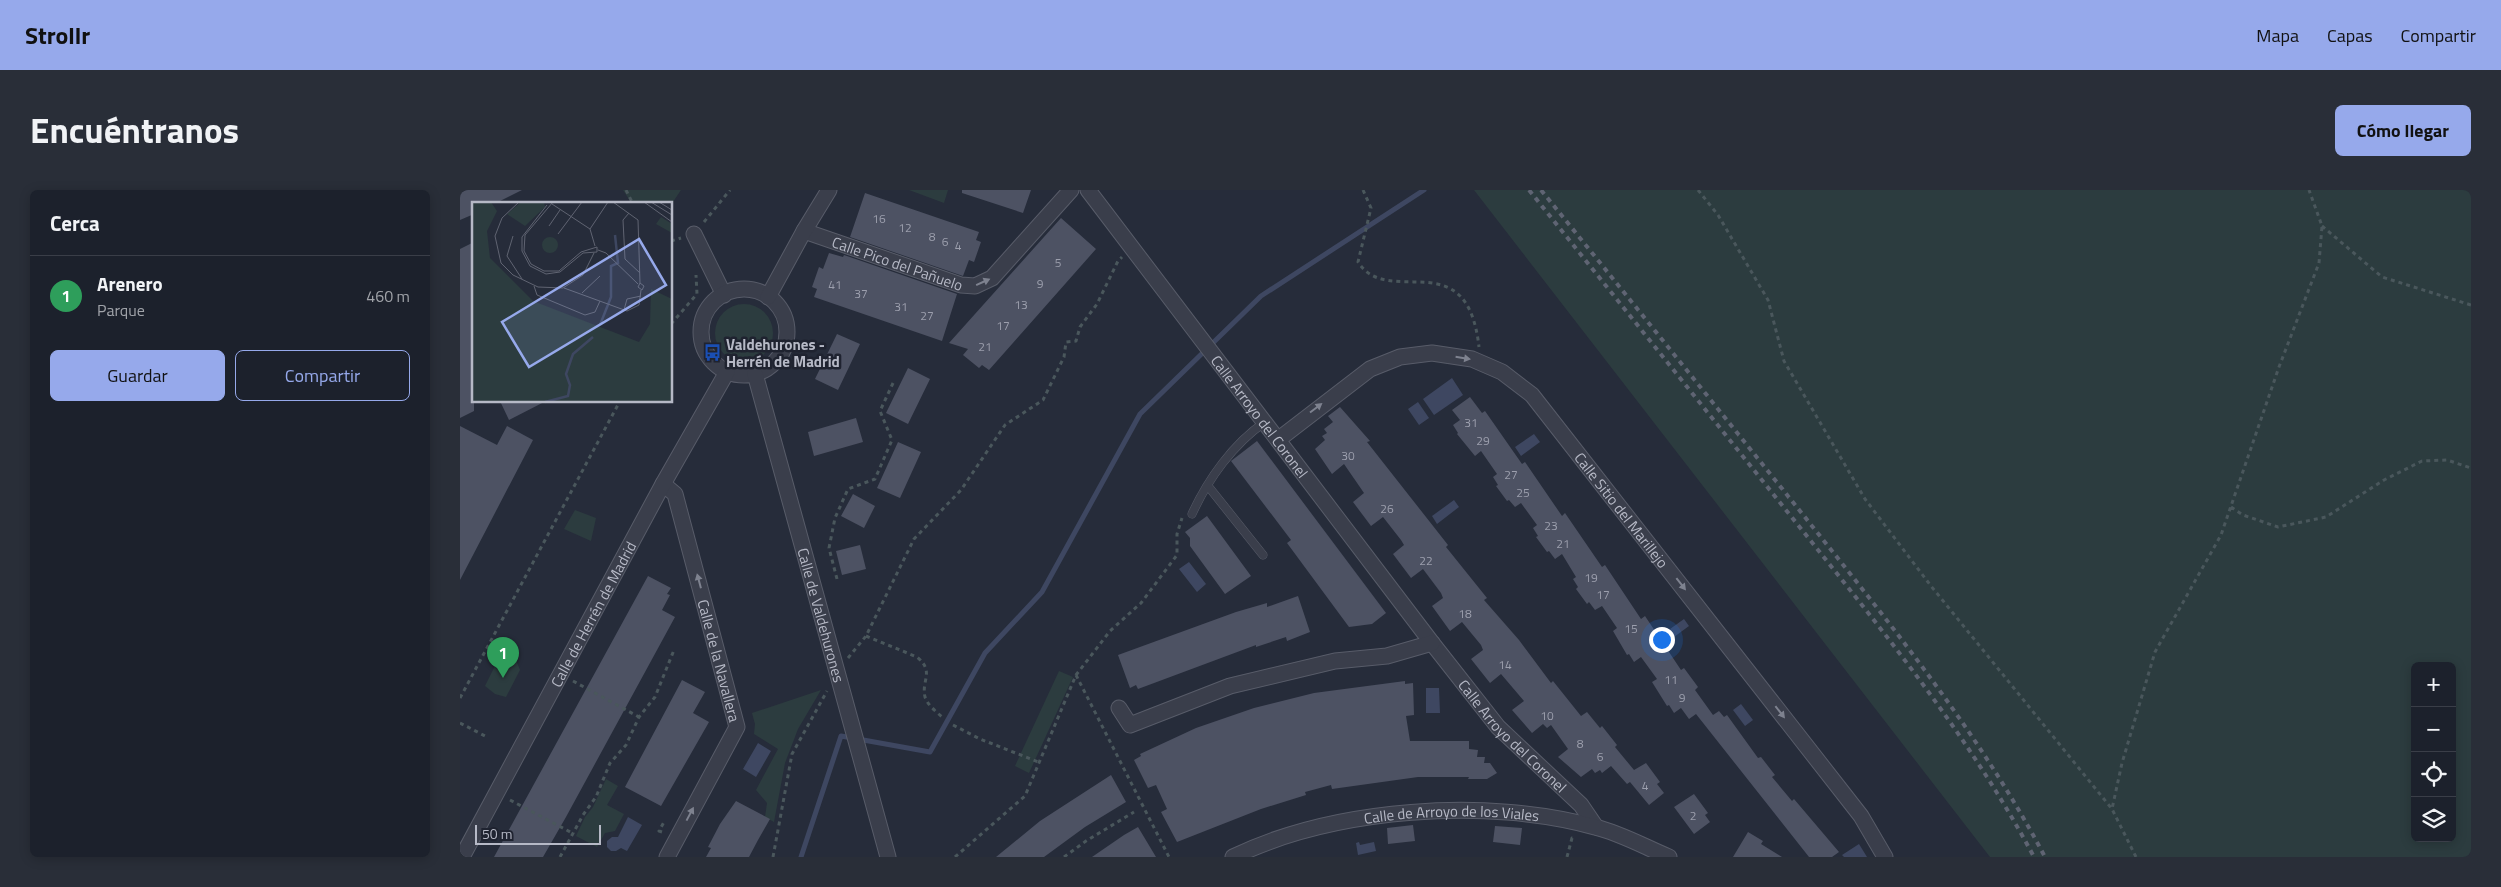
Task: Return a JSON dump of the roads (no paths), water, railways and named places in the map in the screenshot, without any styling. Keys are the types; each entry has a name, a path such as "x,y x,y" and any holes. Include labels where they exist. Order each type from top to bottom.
{"street":[{"path":"768,297 804,231 830,190"},
{"name":"Calle Pico del Pañuelo","path":"804,231 961,285 975,286 992,278 1071,190"},
{"name":"Calle Arroyo del Coronel","path":"1088,190 1498,727 1581,805 1596,827"},
{"path":"694,234 724,295"},
{"path":"746,290 768,297 779,307 785,319 786,340 778,359 768,368 755,374 741,375 727,372 707,354 702,341 702,327 706,314 713,303 724,295 746,290"},
{"name":"Calle Sitio del Marillejo","path":"1279,439 1370,369 1400,357 1432,353 1472,359 1502,372 1532,395 1861,816 1885,857"},
{"name":"Calle de Herrén de Madrid","path":"462,857 663,484 727,372"},
{"name":"Calle de Valdehurones","path":"755,374 888,857"},
{"name":"Calle de la Navallera","path":"663,484 675,494 738,727 667,857"},
{"path":"1119,708 1130,725 1230,686 1334,661 1387,656 1432,643"},
{"name":"Calle de Arroyo de los Viales","path":"1233,857 1294,834 1353,820 1414,812 1475,810 1536,816 1596,827 1669,857"}],"lane":[{"path":"1189,512 1219,468 1262,417"},
{"path":"1208,486 1263,555"}],"water":[{"path":"1452,378 1463,395 1434,415 1423,399"},
{"path":"1418,402 1429,418 1419,425 1408,409"},
{"path":"1534,434 1540,442 1521,456 1515,447"},
{"path":"1454,500 1459,507 1437,524 1432,516"},
{"path":"1189,562 1206,584 1197,592 1179,569"},
{"path":"1684,619 1689,626 1674,637 1670,629"},
{"path":"1426,688 1439,688 1440,713 1426,713"},
{"path":"1741,704 1753,720 1745,726 1733,710"},
{"path":"758,743 771,751 756,777 743,769"},
{"path":"628,817 642,825 627,851 621,848 611,851 607,847 607,841 612,837 618,837"},
{"path":"1359,842 1360,845 1374,842 1376,851 1358,855 1356,843"},
{"path":"1859,844 1867,857 1844,857 1842,855"}],"waterway":[{"path":"801,857 841,736 930,752 985,653 1042,592 1140,414 1261,296 1424,190"}],"railway":[{"path":"1529,190 1893,645 1954,727 1982,769 2034,857"},
{"path":"1541,190 1800,511 1931,678 1991,766 2045,857"}],"place":[{"name":"Valdehurones - Herrén de Madrid","path":"712,353"},
{"name":"Arenero","path":"503,678"}]}
